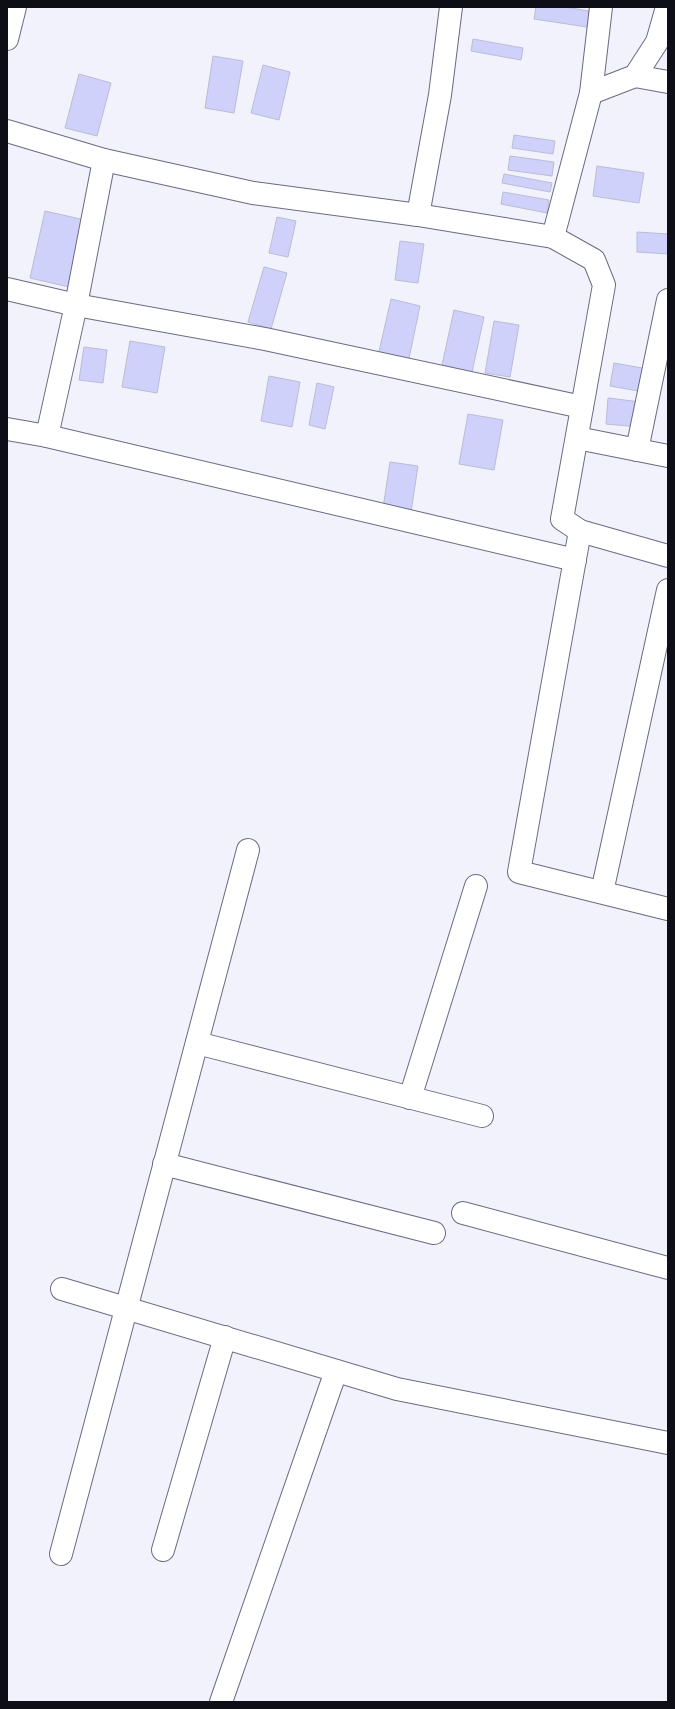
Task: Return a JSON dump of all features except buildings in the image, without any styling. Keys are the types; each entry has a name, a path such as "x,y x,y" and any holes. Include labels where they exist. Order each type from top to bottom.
{"street":[{"path":"7,39 15,7"},
{"path":"418,215 440,95 451,7"},
{"path":"553,237 591,93 601,7"},
{"path":"635,76 657,42 667,7"},
{"path":"591,93 635,76 668,82"},
{"path":"7,131 104,160 253,193 418,215 553,237 594,260 604,286 562,519 580,531 668,556"},
{"path":"47,436 76,305 104,160"},
{"path":"7,289 76,305 265,339 582,407"},
{"path":"637,450 668,300"},
{"path":"7,429 47,436 575,560"},
{"path":"576,438 668,456"},
{"path":"580,531 519,872 668,909"},
{"path":"602,892 668,590"},
{"path":"61,1554 248,850"},
{"path":"410,1098 476,886"},
{"path":"197,1043 482,1116"},
{"path":"164,1164 434,1233"},
{"path":"463,1213 668,1268"},
{"path":"62,1288 397,1389 668,1443"},
{"path":"163,1550 225,1337"},
{"path":"221,1702 336,1371"}]}
